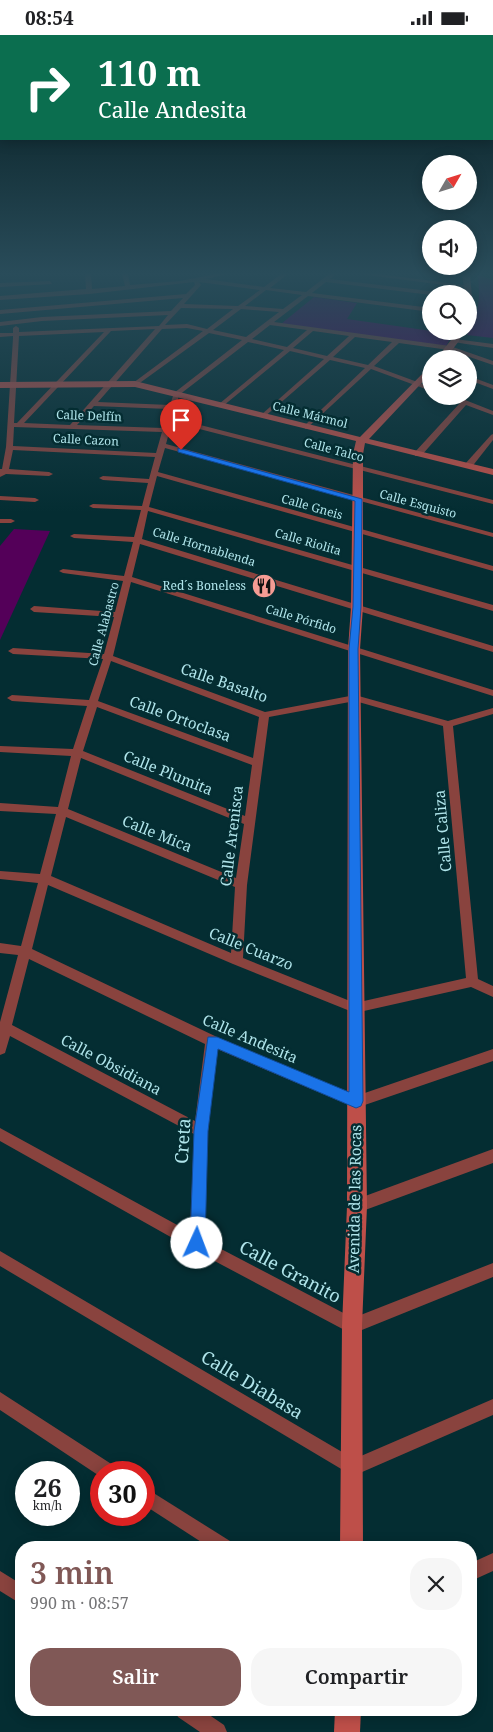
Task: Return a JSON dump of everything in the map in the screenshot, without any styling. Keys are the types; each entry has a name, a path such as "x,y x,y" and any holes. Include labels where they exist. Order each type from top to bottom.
{"street":[{"path":"15,353 11,407 16,425 11,448 2,472 49,474"},
{"path":"16,425 60,383 88,353"},
{"path":"72,427 136,353"},
{"path":"135,383 176,353"},
{"path":"176,394 229,353"},
{"path":"221,405 282,353"},
{"path":"311,353 370,367 422,385"},
{"path":"263,416 332,353"},
{"path":"306,427 384,353"},
{"path":"471,353 493,363"},
{"path":"477,381 493,387"},
{"name":"Calle Mármol","path":"0,385 14,383 135,383 361,441 493,472"},
{"path":"361,441 422,388"},
{"name":"Calle Alabastro","path":"0,1049 3,1028 46,879 77,753 108,657 129,579 145,508 176,394"},
{"path":"91,404 173,407"},
{"path":"418,454 462,405"},
{"path":"470,405 493,413"},
{"path":"0,408 11,407"},
{"name":"Calle Talco","path":"170,419 493,503"},
{"name":"Calle Delfín","path":"16,425 166,431"},
{"path":"468,466 493,437"},
{"name":"Avenida de las Rocas","path":"351,1541 353,1468 352,1326 357,1206 354,649 357,607 357,468 361,441"},
{"name":"Calle Esquisto","path":"163,445 493,535"},
{"name":"Calle Cazon","path":"11,448 160,455"},
{"name":"Calle Gneis","path":"103,478 153,477 493,569"},
{"path":"0,498 35,500"},
{"name":"Calle Riolita","path":"94,506 145,508 493,608"},
{"path":"0,521 11,521"},
{"name":"Calle Hornablenda","path":"74,536 137,540 493,649"},
{"name":"Calle Pórfido","path":"63,571 129,579 493,693"},
{"path":"34,609 119,615"},
{"name":"Calle Basalto","path":"12,651 108,657 264,715 355,698 448,724"},
{"name":"Calle Ortoclasa","path":"12,698 94,703 256,763"},
{"path":"448,724 493,711"},
{"name":"Calle Arenisca","path":"237,961 240,885 264,715"},
{"name":"Calle Caliza","path":"448,724 472,982"},
{"name":"Calle Plumita","path":"0,749 77,753 248,821"},
{"name":"Calle Mica","path":"0,807 62,811 240,885"},
{"name":"Calle Cuarzo","path":"0,875 46,879 237,961 355,1008"},
{"name":"Calle Andesita","path":"0,949 24,951 212,1041 356,1101"},
{"path":"355,1008 472,982 493,992"},
{"name":"Calle Obsidiana","path":"3,1028 201,1131"},
{"name":"Creta","path":"197,1243 201,1131 212,1041"},
{"path":"356,1101 493,1055"},
{"name":"Calle Granito","path":"0,1134 352,1326"},
{"path":"357,1206 493,1156"},
{"name":"Calle Diabasa","path":"0,1258 353,1468"},
{"path":"352,1326 493,1270"},
{"path":"0,1401 92,1461"},
{"path":"353,1468 493,1407"},
{"path":"155,1502 215,1541"},
{"path":"477,1569 493,1562"},
{"path":"0,1580 15,1591"},
{"path":"194,1716 217,1732"},
{"path":"348,1716 348,1732"}],"shaded area":[{"path":"14,529 50,531 0,640 0,546"}],"place":[{"name":"Red´s Boneless","path":"264,586"}],"route":[{"path":"181,450 358,499 357,607 354,649 356,1101 212,1041 201,1131 197,1243"}]}
